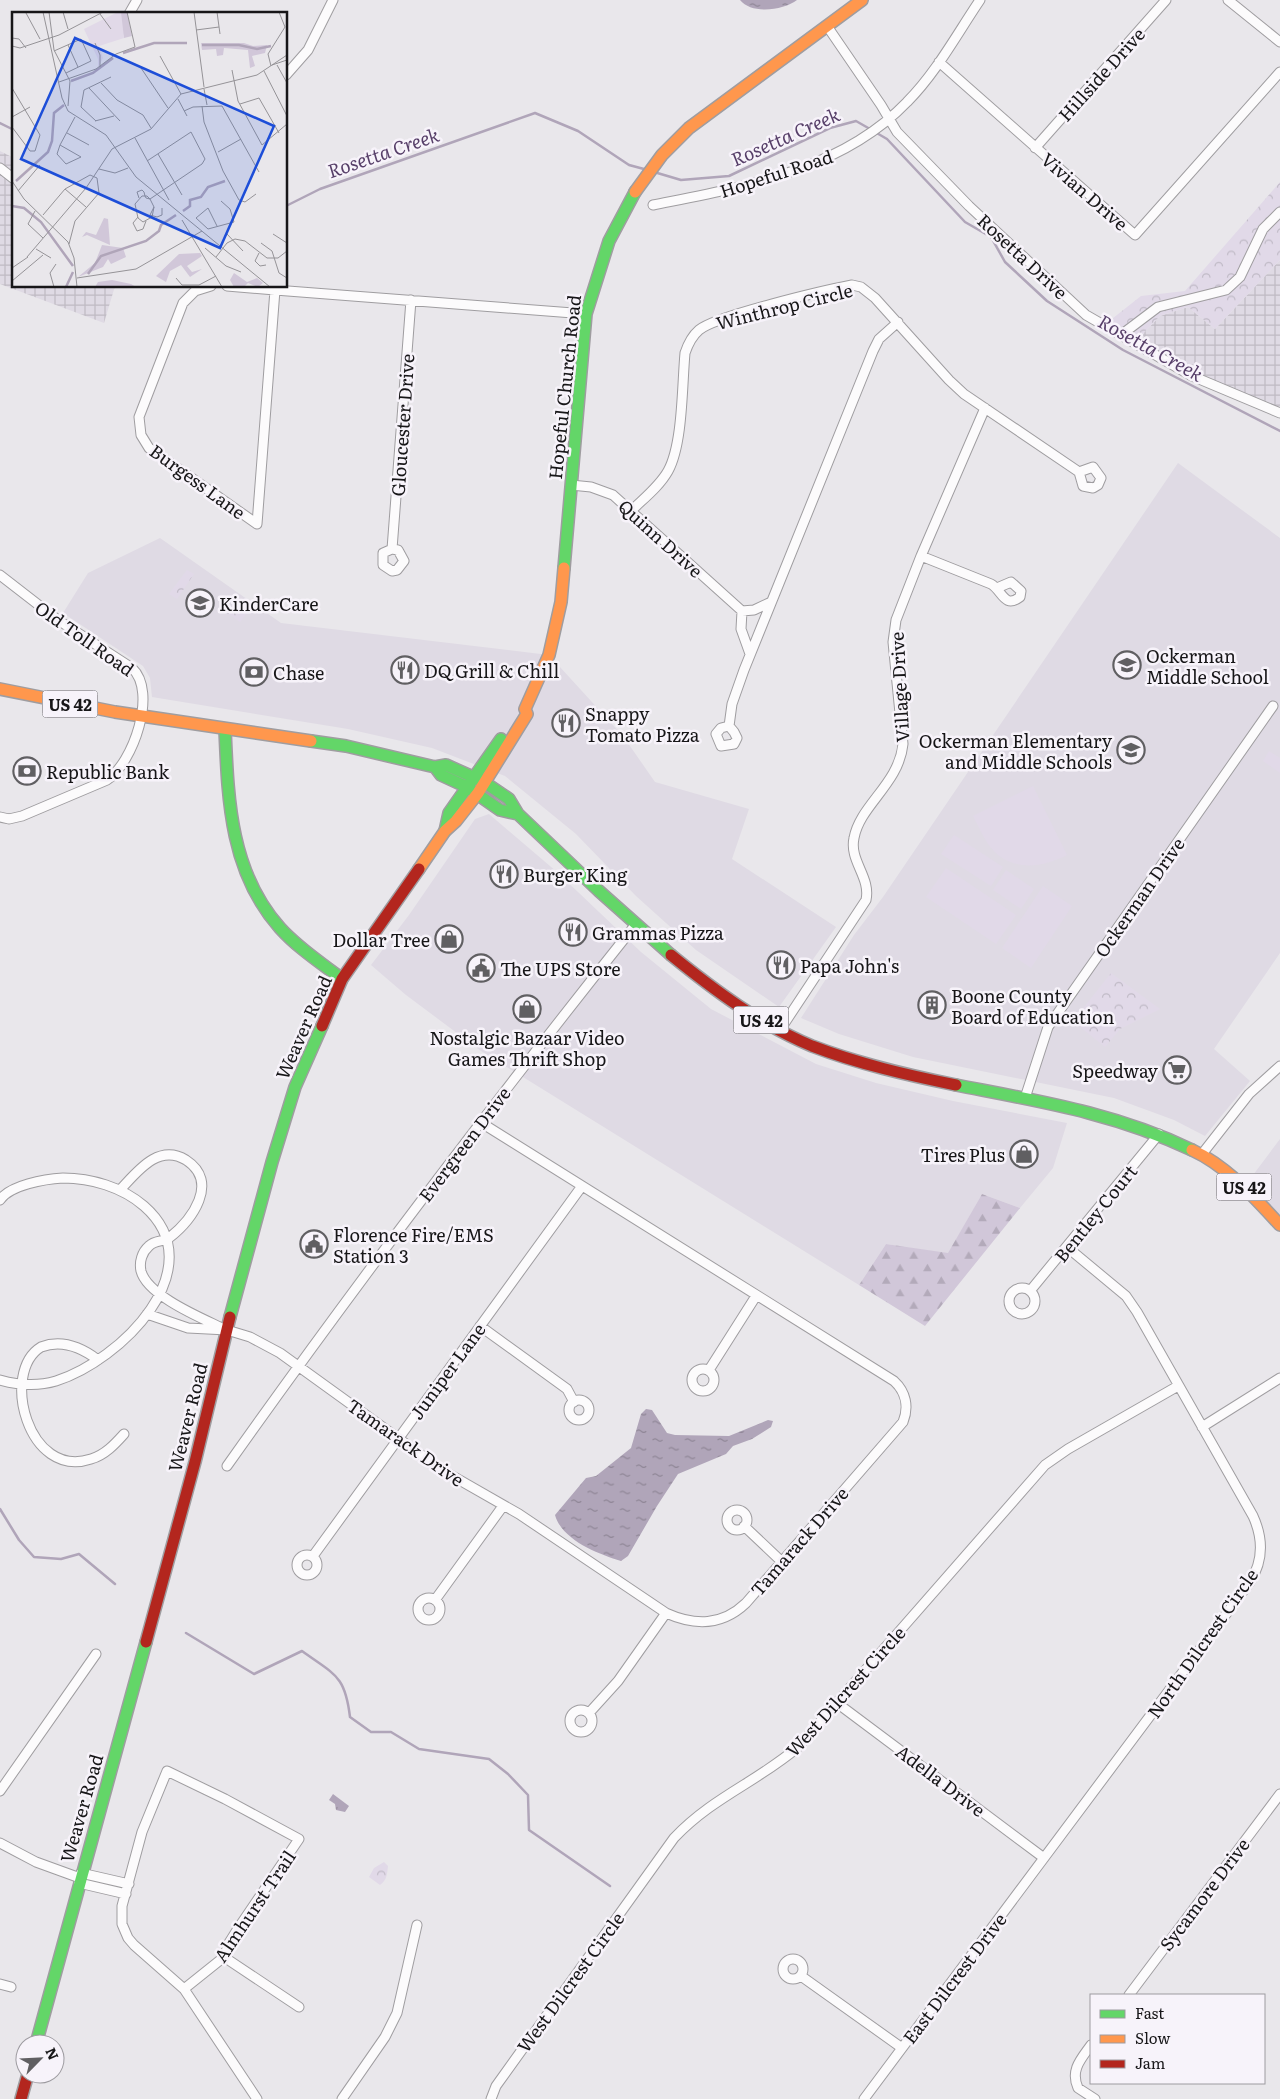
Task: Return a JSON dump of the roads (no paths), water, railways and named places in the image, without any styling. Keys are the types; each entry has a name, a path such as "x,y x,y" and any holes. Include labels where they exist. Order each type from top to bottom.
{"main road":[{"name":"Hopeful Church Road","path":"479,779 527,714 525,709 539,680 556,629 561,602 586,314 593,282 605,247 632,194 660,158 696,122 862,0"},
{"name":"US 42","path":"0,689 77,705 346,746 435,767 446,765 479,779 509,799 518,814 668,955 719,993 780,1030 867,1066 1122,1120 1159,1134 1202,1154 1244,1187 1280,1225"},
{"path":"225,729 234,833 247,881 259,902 280,928 342,979"},
{"name":"US 42","path":"435,767 441,775 472,791 500,810 518,814"},
{"name":"Weaver Road","path":"39,2034 195,1462 227,1330 274,1154 295,1087 342,979 445,831 458,821 479,779"},
{"path":"21,2099 25,2084"}],"street":[{"path":"130,12 137,0"},
{"path":"288,73 308,50 333,0"},
{"name":"Hopeful Road","path":"653,205 762,181 833,156 864,138 889,120 908,101 939,62 980,0"},
{"name":"Hillside Drive","path":"1035,148 1166,0"},
{"path":"1228,0 1280,42"},
{"name":"Rosetta Drive","path":"827,26 881,105 897,132 969,206 1086,315 1192,376 1280,413"},
{"name":"Vivian Drive","path":"939,62 1135,235 1280,72"},
{"path":"0,168 12,177"},
{"path":"1120,335 1158,307 1226,290 1240,277 1263,229 1280,212"},
{"name":"Winthrop Circle","path":"631,511 660,483 672,461 677,439 686,353 688,344 700,329 720,319 852,286 861,287 869,292 949,380 984,408 1078,472"},
{"name":"Burgess Lane","path":"206,288 195,292 183,303 142,406 139,426 144,442 149,448 257,524 275,290"},
{"path":"251,288 586,314"},
{"name":"Gloucester Drive","path":"392,549 411,300"},
{"path":"729,726 736,691 750,654 873,351 879,339 898,322"},
{"name":"Village Drive","path":"780,1030 866,900 867,886 856,862 853,839 860,822 895,772 902,754 894,631 900,607 984,408"},
{"name":"Quinn Drive","path":"571,485 602,490 613,495 742,611"},
{"path":"921,556 997,588"},
{"name":"Old Toll Road","path":"0,575 58,620 136,672 143,686 141,715 131,750 116,774 107,780 22,816 9,819 0,817"},
{"path":"750,654 741,629 742,611 754,610 771,602"},
{"name":"Ockerman Drive","path":"1025,1098 1048,1027 1273,706"},
{"name":"Evergreen Drive","path":"227,1466 298,1365 480,1122 636,924"},
{"path":"1202,1154 1249,1094 1280,1066"},
{"name":"Tamarack Drive","path":"227,1330 250,1337 298,1365 458,1480 519,1514 666,1613 691,1622 715,1621 725,1618 746,1603 781,1560 898,1428 905,1416 906,1406 902,1390 894,1381 480,1122"},
{"name":"Bentley Court","path":"1030,1291 1159,1134"},
{"path":"120,1190 147,1162 156,1157 176,1156 192,1165 202,1182 201,1201 194,1212 168,1239 150,1245 144,1252 140,1261 141,1271 145,1280 160,1294 193,1315 227,1330"},
{"path":"0,1200 3,1195 30,1183 52,1178 74,1178 120,1190 150,1212 162,1227 168,1239 169,1266 160,1294 147,1314 124,1339 98,1360 77,1373 54,1382 30,1384 11,1379 0,1380"},
{"name":"Juniper Lane","path":"313,1556 582,1186"},
{"name":"North Dilcrest Circle","path":"1044,1858 1250,1582 1258,1566 1262,1547 1258,1526 1132,1303 1120,1290 1067,1247"},
{"path":"709,1370 756,1296"},
{"path":"147,1314 188,1328 227,1330"},
{"path":"480,1326 567,1389 574,1402"},
{"path":"18,1364 33,1350 59,1344 87,1351 98,1360"},
{"path":"1202,1427 1280,1378"},
{"path":"11,1379 11,1394"},
{"name":"West Dilcrest Circle","path":"491,2099 496,2086 674,1838 712,1804 787,1757 810,1735 1045,1465 1068,1449 1178,1386"},
{"path":"14,1410 19,1423 31,1441 45,1454 64,1462 78,1462 103,1454 124,1434"},
{"path":"435,1600 503,1506"},
{"path":"744,1526 781,1560"},
{"path":"588,1713 630,1666 666,1613"},
{"path":"0,1791 96,1654"},
{"name":"Adella Drive","path":"838,1703 1044,1858"},
{"name":"Almhurst Trail","path":"129,1884 142,1832 167,1771 225,1799 299,1839 239,1927 229,1943 224,1957 184,1989"},
{"name":"Sycamore Drive","path":"1130,1994 1280,1794"},
{"path":"0,1842 36,1862 126,1894"},
{"name":"East Dilcrest Drive","path":"864,2099 1044,1858"},
{"path":"80,1878 129,1884 121,1913 122,1924 128,1938 184,1989 257,2099"},
{"path":"342,2099 385,2037 397,2013 416,1925"},
{"path":"224,1957 299,2007"},
{"path":"801,1976 902,2048"},
{"path":"0,1984 11,1987"},
{"path":"1090,2046 1075,2069 1075,2082 1082,2093 1094,2099"}],"water":[{"path":"740,0 797,0 776,8 760,9 745,5"},
{"path":"646,1409 652,1410 667,1433 675,1435 729,1436 768,1420 773,1421 771,1427 752,1439 733,1446 726,1454 678,1474 628,1556 621,1561 592,1550 573,1539 559,1524 555,1515 586,1478 596,1476 631,1448 641,1414"},
{"path":"333,1794 349,1806 345,1812 336,1810 335,1804 329,1800"}],"waterway":[{"name":"Rosetta Creek","path":"288,205 320,189 535,113 578,131 629,165 644,169"},
{"name":"Rosetta Creek","path":"654,172 681,180 729,176 830,128 856,121 870,129"},
{"name":"Rosetta Creek","path":"0,123 12,129"},
{"name":"Rosetta Creek","path":"875,132 887,139 965,222 991,237 1005,262 1047,301 1123,350 1280,431"},
{"path":"0,1509 19,1540 34,1557 61,1559 79,1554 115,1584"},
{"path":"186,1633 254,1674 302,1651 336,1677 345,1692 350,1717 371,1732 391,1732 419,1749 489,1759 508,1774 528,1795 529,1830 610,1886"}],"place":[{"name":"KinderCare","path":"200,603"},
{"name":"Ockerman Middle School","path":"1127,665"},
{"name":"DQ Grill & Chill","path":"405,670"},
{"name":"Chase","path":"254,672"},
{"name":"Snappy Tomato Pizza","path":"566,723"},
{"name":"Ockerman Elementary and Middle Schools","path":"1131,750"},
{"name":"Republic Bank","path":"27,771"},
{"name":"Burger King","path":"504,874"},
{"name":"Grammas Pizza","path":"573,932"},
{"name":"Dollar Tree","path":"449,939"},
{"name":"Papa John's","path":"781,965"},
{"name":"The UPS Store","path":"481,968"},
{"name":"Boone County Board of Education","path":"932,1005"},
{"name":"Nostalgic Bazaar Video Games Thrift Shop","path":"527,1009"},
{"name":"Speedway","path":"1177,1070"},
{"name":"Tires Plus","path":"1024,1154"},
{"name":"Florence Fire/EMS Station 3","path":"314,1244"}]}
